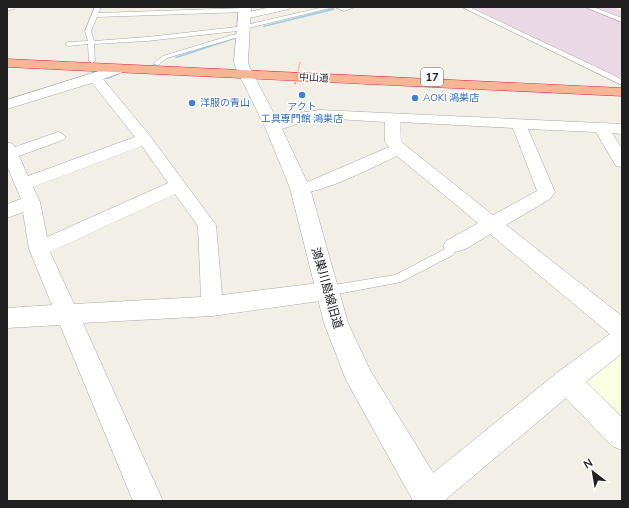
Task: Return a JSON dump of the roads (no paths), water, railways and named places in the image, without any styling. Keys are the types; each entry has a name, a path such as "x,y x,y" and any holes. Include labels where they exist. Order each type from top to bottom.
{"highway":[{"name":"中山道","path":"7,57 156,64 622,92"},
{"name":"中山道","path":"7,63 118,69 244,70 622,84"}],"street":[{"path":"244,70 240,61 244,19 285,7"},
{"path":"7,105 95,78 118,69"},
{"name":"鴻巣川島線旧道","path":"244,70 273,127 300,188 336,323 360,380 429,499"},
{"path":"95,78 145,139 207,225 212,306"},
{"path":"273,127 315,114 622,129"},
{"path":"392,118 393,142 399,149 622,330"},
{"path":"453,246 544,195 546,192 519,124"},
{"path":"601,128 622,162"},
{"path":"58,137 8,152 30,202 40,248 148,501"},
{"path":"22,184 145,139"},
{"path":"300,188 312,186 399,149"},
{"path":"40,248 179,185"},
{"path":"7,211 30,202"},
{"path":"7,318 212,306 327,291"},
{"path":"429,499 567,381 622,339"},
{"path":"567,381 622,436"}],"lane":[{"path":"92,61 91,42 88,31 98,7"},
{"path":"68,44 147,39 244,19 331,7"},
{"path":"338,7 344,9 352,7"},
{"path":"465,7 611,76 622,84"},
{"path":"588,7 622,20"},
{"path":"94,15 244,19"},
{"path":"156,64 165,57 234,36 244,19"},
{"path":"327,291 397,279 449,252 453,246"}],"waterway":[{"path":"264,26 333,9"},
{"path":"176,57 233,39"},
{"path":"107,78 118,74"}],"place":[{"name":"アクト 工具専門館 鴻巣店","path":"302,95"},
{"name":"AOKI 鴻巣店","path":"415,98"},
{"name":"洋服の青山","path":"192,103"}]}
